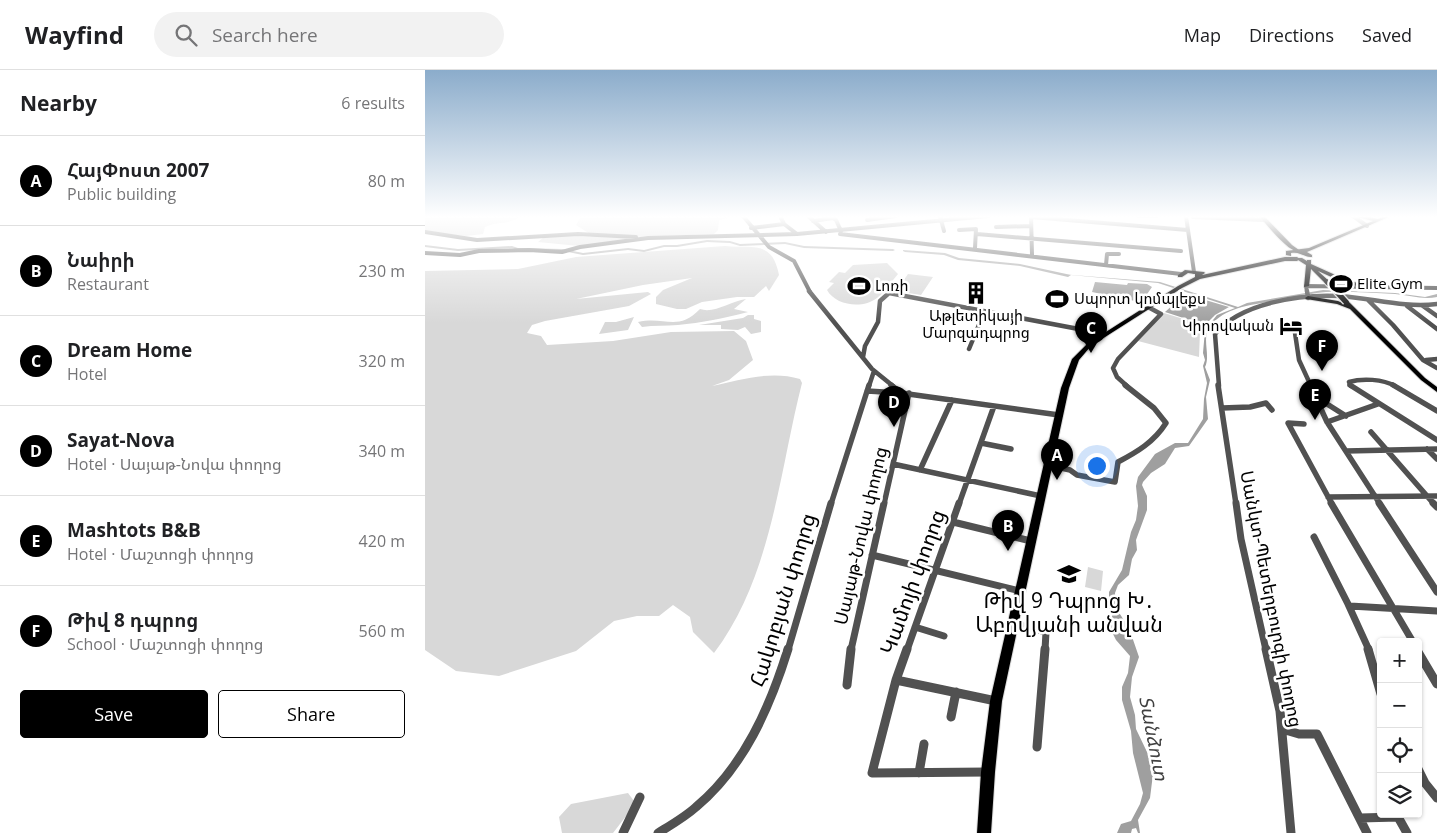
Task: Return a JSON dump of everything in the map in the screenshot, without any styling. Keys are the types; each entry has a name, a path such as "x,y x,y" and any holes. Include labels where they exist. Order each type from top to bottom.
{"highway":[{"path":"1178,288 1181,275 1185,279 1195,276 1215,275 1296,252"},
{"path":"1300,252 1309,257"},
{"path":"1288,253 1298,259 1309,257 1319,252"},
{"path":"984,833 988,772 996,701 1065,388 1076,359 1089,345 1195,276"}],"main road":[{"path":"1309,257 1327,282 1346,302 1423,379 1437,390"},
{"path":"1306,288 1306,270 1309,257"},
{"path":"1309,257 1345,281 1370,288"},
{"path":"1307,297 1338,303 1357,313"}],"street":[{"path":"425,253 460,254 475,252"},
{"path":"778,252 795,261 809,291 874,371 901,393"},
{"path":"1001,252 1181,275"},
{"path":"1033,252 1033,256"},
{"path":"1191,252 1195,276"},
{"path":"1106,265 1107,254 1119,254"},
{"path":"1307,297 1306,288 1437,288"},
{"path":"863,357 862,348 874,330 879,316 880,302 889,293 993,311 1105,334"},
{"name":"Սանկտ-Պետերբուրգի փողոց","path":"1291,833 1282,730 1277,696 1241,538 1222,408 1215,352 1215,334 1219,328 1243,312 1307,297 1335,296 1407,306 1437,304"},
{"path":"1368,300 1393,325 1423,360 1437,368"},
{"path":"1407,306 1437,329"},
{"path":"1423,306 1437,316"},
{"path":"1048,465 1071,470 1077,475 1115,482 1118,462 1134,454 1161,432 1166,423 1162,414 1117,379 1113,368 1118,359 1161,314 1148,307"},
{"path":"969,349 983,315 993,311"},
{"path":"1295,333 1299,360 1327,422 1437,592"},
{"path":"1423,360 1437,360"},
{"name":"Հակոբյան փողոց","path":"658,833 698,806 717,788 747,746 769,703 787,660 815,558 874,371"},
{"path":"1437,412 1388,382 1356,380 1349,382 1351,387 1437,440"},
{"path":"867,392 901,393 1059,415"},
{"name":"Սայաթ-Նովա փողոց","path":"847,685 849,658 909,394"},
{"path":"1316,397 1346,416"},
{"path":"921,470 952,400"},
{"path":"1222,408 1250,407 1266,403 1273,410"},
{"path":"1327,422 1378,404"},
{"name":"Կամոյի փողոց","path":"919,772 872,773 896,680 995,406"},
{"path":"1304,424 1288,423 1328,497 1411,638"},
{"path":"1371,432 1437,507"},
{"path":"981,443 1011,449"},
{"path":"1427,449 1437,459"},
{"path":"1346,451 1437,449"},
{"path":"893,464 1041,496"},
{"path":"1328,497 1437,496"},
{"path":"953,522 1031,542"},
{"path":"1314,537 1350,606 1368,648 1377,687"},
{"path":"872,555 1020,591"},
{"path":"1350,606 1437,611"},
{"path":"1013,623 1046,632 1037,747"},
{"path":"915,627 944,636"},
{"path":"1422,659 1437,684"},
{"path":"896,680 996,701"},
{"path":"951,717 956,692"},
{"path":"1282,730 1299,734 1317,734 1367,833"},
{"path":"924,744 919,772 988,772"},
{"path":"1420,773 1437,798"},
{"path":"623,833 640,798"},
{"path":"1360,818 1398,817 1407,833"}],"shaded area":[{"path":"649,252 767,252 771,256 776,264 779,275 769,291 766,286 754,297 737,297 702,302 686,309 677,309 656,304 656,297 663,290 692,278 643,285 576,299 648,292 651,294 629,306 545,321 532,325 527,333 541,336 547,345 613,341 671,332 734,331 746,341 753,360 729,380 712,386 778,375 800,379 802,383 771,523 749,591 733,623 714,653 693,632 690,617 673,605 659,616 637,616 614,621 576,651 499,676 456,671 425,650 425,271 518,269 576,257"},
{"name":"Լոռի","path":"887,263 898,274 883,293 865,304 850,304 837,300 827,290 834,283 829,282 839,272 845,273 853,265"},
{"path":"908,274 933,277 921,295 896,291"},
{"path":"1060,274 1160,282 1238,307 1247,303 1323,290 1395,293 1425,297 1437,294 1437,297 1427,298 1361,292 1316,293 1236,309 1217,319 1207,331 1207,362 1205,367 1210,380 1206,397 1208,419 1189,446 1175,448 1165,464 1151,473 1143,482 1142,485 1147,496 1147,510 1136,540 1137,550 1132,559 1129,575 1118,585 1115,593 1116,608 1129,628 1139,657 1132,677 1130,697 1135,715 1136,729 1147,752 1153,774 1150,798 1138,820 1140,833 1138,833 1136,828 1132,829 1131,833 1117,833 1121,824 1131,821 1140,804 1143,793 1133,753 1131,731 1122,700 1122,687 1128,673 1130,656 1116,640 1112,632 1109,614 1109,592 1122,570 1131,532 1136,520 1138,506 1136,486 1138,477 1155,454 1175,443 1188,443 1203,419 1207,383 1203,366 1205,360 1203,353 1205,330 1217,315 1235,308 1158,283"},
{"path":"1095,282 1127,285 1128,283 1147,284 1152,287 1143,300 1135,301 1092,292"},
{"path":"1185,294 1229,307 1215,315 1205,325 1165,312"},
{"path":"746,299 734,309 748,312 704,322 642,327 638,322 678,322 692,316 700,309 717,309"},
{"path":"1164,313 1203,325 1200,332 1199,357 1138,341"},
{"path":"748,315 754,315 754,319 761,321 761,332 751,334 745,327 738,330 721,329 721,325 699,325 743,318"},
{"path":"634,317 628,330 599,334 605,322 616,322"},
{"path":"1088,567 1103,571 1101,591 1085,587"},
{"path":"628,793 634,801 630,811 613,833 562,833 559,817 571,804"}],"waterway":[{"path":"571,252 583,254 605,252"},
{"path":"913,252 945,254 958,259 1020,265 1068,275"}],"place":[{"name":"Elite Gym","path":"1341,284"},
{"name":"Լոռի","path":"859,286"},
{"name":"Աթլետիկայի Մարզադպրոց","path":"976,293"},
{"name":"Սպորտ կոմպլեքս","path":"1057,299"},
{"name":"Կիրովական","path":"1291,326"},
{"name":"Dream Home","path":"1091,353"},
{"name":"Թիվ 8 դպրոց","path":"1322,371"},
{"name":"Mashtots B&B","path":"1315,420"},
{"name":"Sayat-Nova","path":"894,427"},
{"name":"ՀայՓոստ 2007","path":"1057,480"},
{"name":"Նաիրի","path":"1008,551"},
{"name":"Թիվ 9 Դպրոց Խ․ Աբովյանի անվան","path":"1069,574"}],"water label":[{"name":"Տանձուտ","path":"1154,738"}]}
